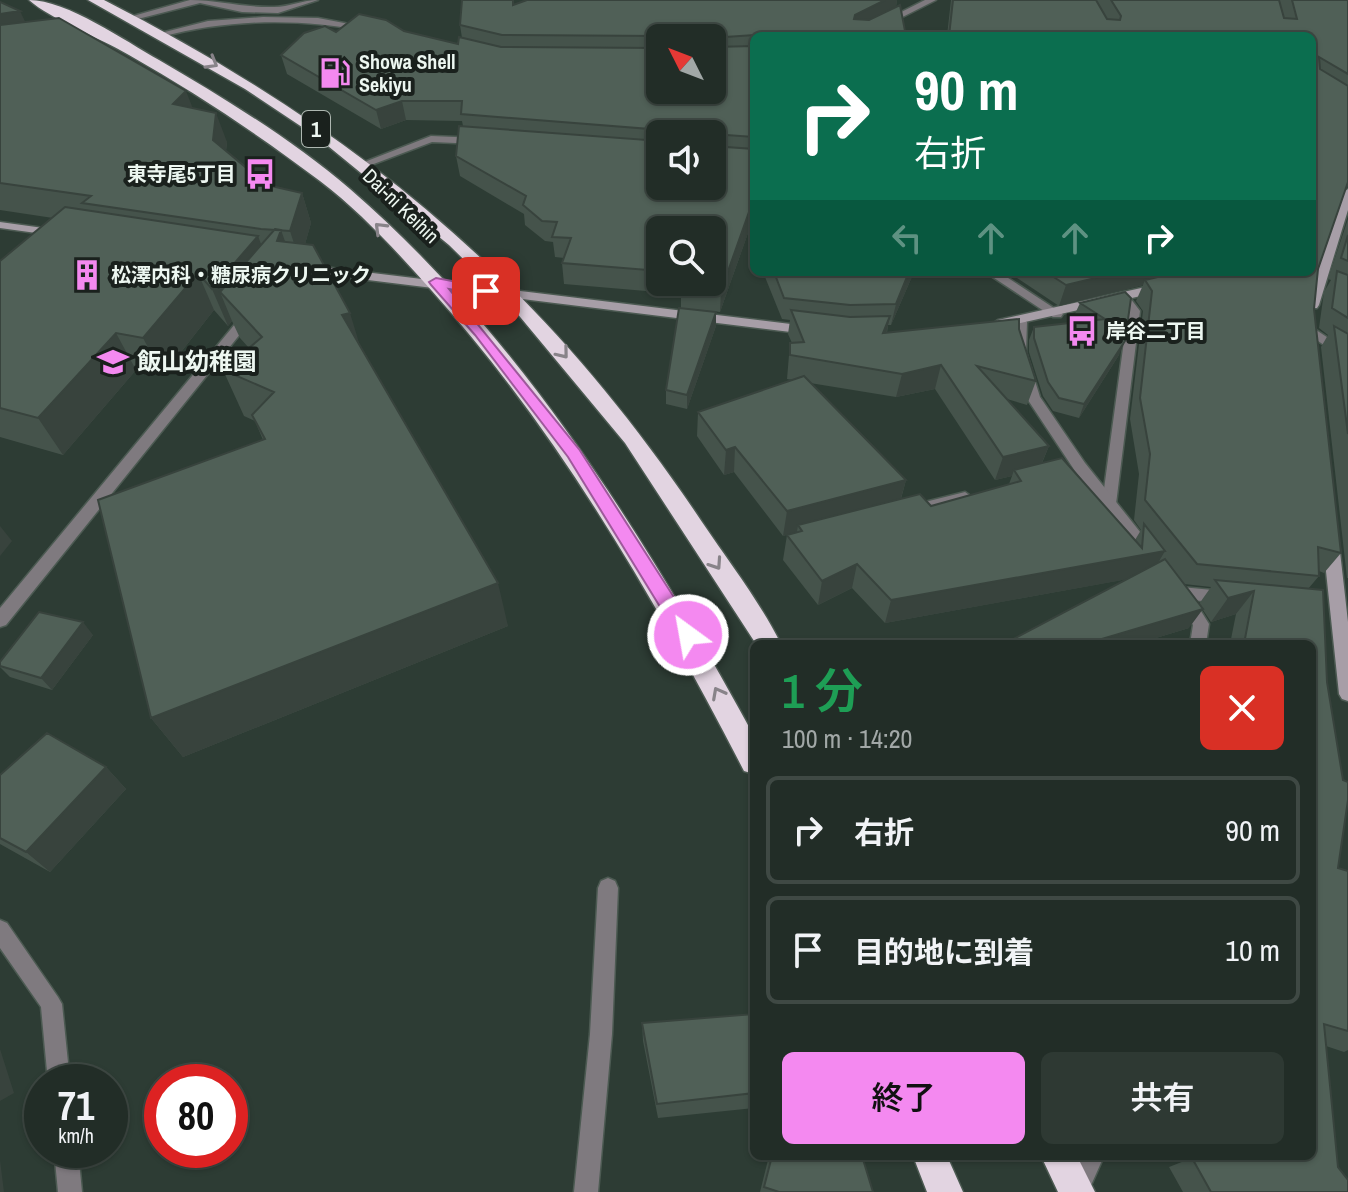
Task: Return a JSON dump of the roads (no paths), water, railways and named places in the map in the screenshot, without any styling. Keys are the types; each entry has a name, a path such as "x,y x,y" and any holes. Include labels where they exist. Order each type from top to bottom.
{"highway":[{"name":"Dai-ni Keihin","path":"35,0 102,33 226,105 346,194 436,282 480,332 573,453 688,635 750,754"},
{"name":"Dai-ni Keihin","path":"94,0 260,91 367,163 443,227 555,343 632,439 766,640"},
{"path":"932,1160 945,1192"},
{"path":"1060,1160 1077,1191"}],"street":[{"path":"130,18 200,0 242,9 278,10 314,0"},
{"path":"866,32 932,0"},
{"path":"161,34 187,25 334,20 380,31"},
{"path":"77,38 102,33"},
{"path":"367,163 431,139 498,142"},
{"path":"1313,358 1310,330 1318,282 1348,192"},
{"path":"0,225 72,235"},
{"path":"1316,250 1329,247"},
{"path":"287,267 436,282 510,296 816,331"},
{"path":"997,276 1057,314"},
{"path":"1318,282 1333,287"},
{"path":"977,326 1021,322 1174,285"},
{"path":"1109,504 1134,311 1123,297"},
{"path":"0,620 258,303"},
{"path":"1021,322 1020,352 1033,397 1073,468 1109,504 1172,582 1201,624 1199,640"},
{"path":"1310,330 1348,357"},
{"path":"894,515 981,493"},
{"path":"1330,534 1330,608 1348,694"},
{"path":"1172,582 1244,599"},
{"path":"586,1192 601,1034 608,888"},
{"path":"0,930 51,1004 57,1064"},
{"path":"1077,1191 1090,1160"},
{"path":"68,1168 70,1192"}],"place":[{"name":"Showa Shell Sekiyu","path":"335,73"},
{"name":"東寺尾5丁目","path":"260,174"},
{"name":"松澤内科・糖尿病クリニック","path":"87,275"},
{"name":"岸谷二丁目","path":"1082,331"},
{"name":"飯山幼稚園","path":"113,362"}]}
